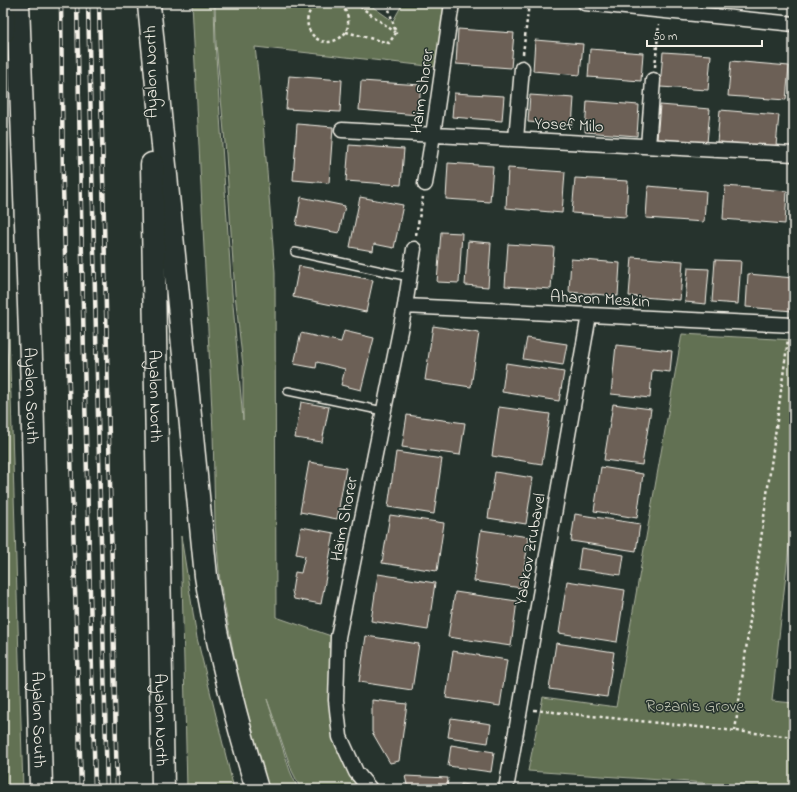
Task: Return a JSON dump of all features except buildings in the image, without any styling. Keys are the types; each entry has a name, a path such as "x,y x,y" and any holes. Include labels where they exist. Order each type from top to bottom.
{"highway":[{"path":"3,32 4,3"},
{"name":"Ayalon South","path":"18,3 32,387 41,789"},
{"path":"149,4 206,576 212,616 257,789"},
{"name":"Ayalon North","path":"149,4 163,789"},
{"path":"246,750 252,789"}],"street":[{"name":"Haim Shorer","path":"425,184 434,135 452,3"},
{"path":"585,3 660,12 794,24"},
{"path":"516,139 522,68"},
{"path":"648,146 653,80"},
{"name":"Yosef Milo","path":"342,130 794,154"},
{"name":"Haim Shorer","path":"370,789 356,772 340,737 336,700 338,637 405,306 414,249"},
{"name":"Aharon Meskin","path":"405,306 792,325"},
{"name":"Yaakov Zrubavel","path":"506,789 589,315"}],"lane":[{"path":"295,252 409,277"},
{"path":"288,391 383,412"}],"path":[{"path":"310,3 313,6"},
{"path":"318,3 313,6 308,14 307,25 314,37 321,41 329,42 341,37 346,32 348,26 348,15 345,9 337,3"},
{"path":"355,3 396,33"},
{"path":"522,68 529,3"},
{"path":"388,6 396,33"},
{"path":"653,80 660,12"},
{"path":"346,32 389,43 396,33"},
{"path":"414,249 425,184"},
{"path":"735,731 792,325"},
{"path":"520,708 794,737"}],"green space":[{"path":"192,3 214,3 215,42 232,293 243,420 243,366 235,294 226,154 216,43 215,3 367,3 393,21 403,3 447,3 437,67 255,47 262,108 275,272 276,617 334,637 333,709 363,789 301,789 292,771 267,699 290,771 298,789 269,789 260,766 247,723 220,582 215,523 213,432"},
{"path":"9,332 23,789 3,789 3,439"},
{"name":"Rozanis Grove","path":"682,334 794,340 794,501 772,701 794,703 794,789 528,771 543,697 616,707"},
{"path":"181,536 197,638 234,789 187,789"}],"railway":[{"path":"61,3 63,187 81,789"},
{"path":"77,3 95,789"},
{"path":"88,3 107,789"},
{"path":"99,3 117,789"}]}
